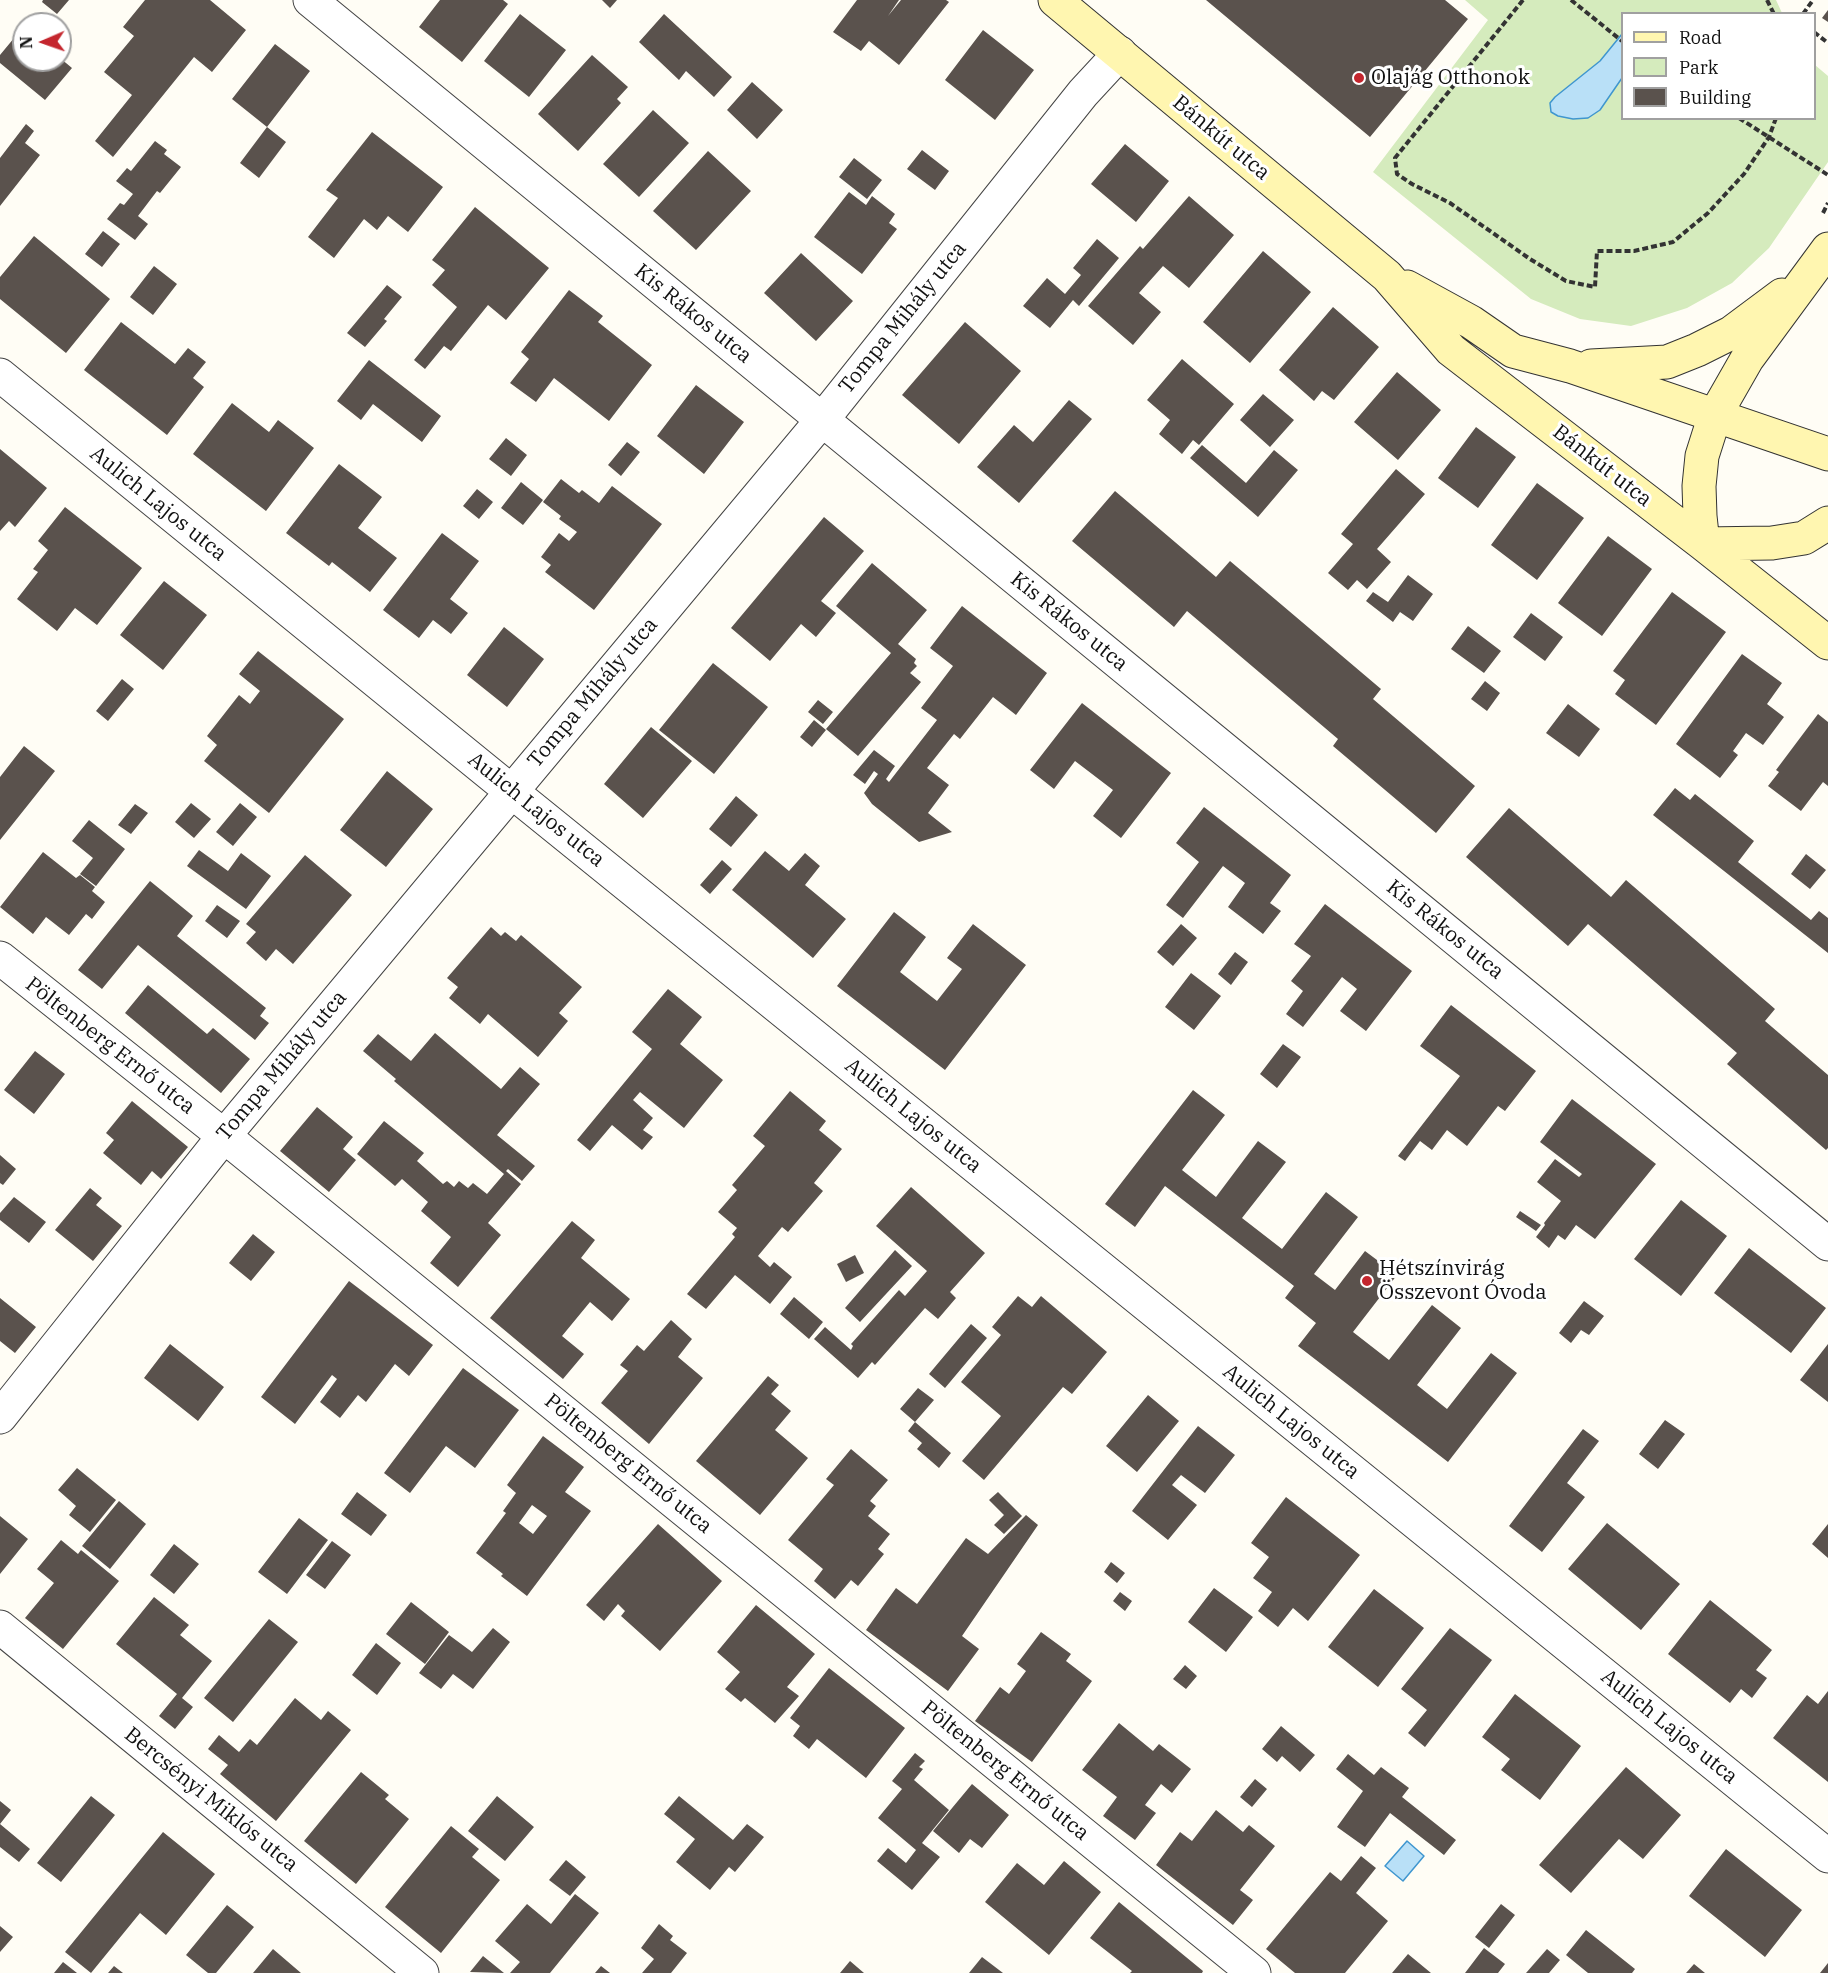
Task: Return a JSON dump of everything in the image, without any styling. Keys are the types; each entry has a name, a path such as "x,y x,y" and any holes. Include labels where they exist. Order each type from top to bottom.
{"street":[{"name":"Kis Rákos utca","path":"310,0 1828,1244"},
{"name":"Bánkút utca","path":"1055,0 1387,276 1451,350 1828,643"},
{"name":"Tompa Mihály utca","path":"0,1417 224,1136 822,420 1083,93 1120,54"},
{"path":"1570,366 1667,362 1697,350 1731,333 1819,262"},
{"path":"1819,262 1747,359 1715,415 1702,456 1700,516 1703,544 1772,543 1804,538 1828,523"},
{"name":"Bánkút utca","path":"1387,276 1471,322 1513,351 1570,366 1828,454"},
{"name":"Aulich Lajos utca","path":"0,375 1828,1856"},
{"name":"Pöltenberg Ernő utca","path":"0,958 224,1136 1254,1973"},
{"name":"Bercsényi Miklós utca","path":"0,1627 422,1973"}],"path":[{"path":"1523,0 1395,158 1397,174 1450,203 1530,259 1566,280 1595,287 1597,251 1634,251 1673,242 1708,213 1744,174 1769,137 1775,120"},
{"path":"1571,0 1621,40"},
{"path":"1805,12 1814,0"},
{"path":"1816,33 1828,44"},
{"path":"1742,120 1828,175"},
{"path":"1823,213 1828,203"}],"green space":[{"path":"1465,0 1776,0 1782,12 1621,12 1621,120 1816,120 1816,66 1828,76 1828,162 1769,248 1732,283 1687,308 1631,326 1580,319 1531,299 1373,172 1488,20"}],"water":[{"path":"1621,35 1621,79 1600,110 1588,118 1573,119 1551,112 1550,103 1555,97 1600,61"},
{"path":"1407,1841 1424,1856 1403,1881 1385,1866"}],"building":[{"path":"43,0 69,0 59,12 54,12 42,2"},
{"path":"145,0 210,0 246,30 212,72 194,57 113,157 95,141 132,95 104,72 134,36 123,27"},
{"path":"440,0 503,0 508,4 462,62 419,27"},
{"path":"602,0 617,0 610,8"},
{"path":"857,0 899,0 888,16 901,0 946,0 949,2 899,65 869,41 861,51 833,32"},
{"name":"Olajág Otthonok","path":"1206,0 1445,0 1468,19 1370,137"},
{"path":"1828,10 1828,22 1822,18"},
{"path":"520,14 566,50 529,97 484,61"},
{"path":"664,14 732,77 714,97 686,71 679,80 639,42"},
{"path":"983,30 1034,70 995,120 945,80"},
{"path":"12,40 12,72 69,72 45,100 0,63 0,55"},
{"path":"275,44 310,71 267,127 232,99"},
{"path":"592,55 628,87 617,99 621,103 578,151 538,114"},
{"path":"752,82 783,110 757,139 727,110"},
{"path":"653,110 689,143 639,197 603,164"},
{"path":"26,124 34,131 25,143 40,155 0,206 0,158"},
{"path":"267,127 286,142 259,178 240,163"},
{"path":"372,132 443,187 408,232 388,216 377,230 364,219 334,258 308,237 338,198 326,190"},
{"path":"155,141 167,150 164,154 181,167 160,193 157,191 138,216 148,224 135,240 107,219 120,203 124,205 133,194 116,181 127,168 131,171"},
{"path":"1125,144 1169,181 1136,222 1091,184"},
{"path":"922,150 949,171 935,190 907,169"},
{"path":"708,151 751,191 696,250 653,211"},
{"path":"854,158 882,180 867,199 839,177"},
{"path":"849,192 866,205 872,196 895,214 889,223 897,229 862,274 814,237"},
{"path":"1189,196 1234,235 1189,288 1163,266 1139,293 1161,312 1133,345 1088,306 1140,246 1143,249"},
{"path":"475,207 549,268 506,320 488,305 451,351 444,346 425,369 414,360 457,307 432,285 445,270 432,260"},
{"path":"103,231 120,244 102,267 85,254"},
{"path":"34,236 110,299 66,353 0,299 0,277"},
{"path":"1097,239 1119,258 1079,306 1073,300 1050,328 1023,306 1047,278 1065,294 1081,275 1073,268"},
{"path":"1263,251 1311,292 1250,363 1203,322"},
{"path":"801,253 853,301 816,341 764,293"},
{"path":"154,266 177,284 153,315 130,297"},
{"path":"387,285 402,297 384,319 387,321 365,347 347,333"},
{"path":"569,290 603,316 598,322 652,365 609,421 554,378 536,402 510,383 529,359 521,352"},
{"path":"1333,307 1379,347 1334,400 1322,391 1314,401 1279,370"},
{"path":"121,322 175,364 188,348 206,362 193,378 204,387 167,435 84,370"},
{"path":"965,322 1021,371 959,444 902,395"},
{"path":"1182,359 1234,404 1199,445 1193,440 1182,454 1159,434 1170,420 1147,400"},
{"path":"369,360 441,416 422,442 373,404 361,420 337,401"},
{"path":"1397,372 1441,410 1398,460 1354,422"},
{"path":"696,385 744,422 704,474 657,436"},
{"path":"1263,394 1294,420 1270,447 1240,420"},
{"path":"1069,400 1092,419 1019,503 977,467 1014,425 1033,442"},
{"path":"232,403 269,432 278,420 314,448 266,511 193,454"},
{"path":"1476,427 1516,457 1478,508 1438,478"},
{"path":"506,438 527,455 511,476 489,459"},
{"path":"627,442 640,452 621,476 608,465"},
{"path":"1202,445 1246,483 1274,450 1298,470 1258,517 1190,458"},
{"path":"0,449 47,488 15,527 9,521 0,531"},
{"path":"339,464 382,497 358,528 397,558 370,592 332,562 329,566 286,533"},
{"path":"1396,469 1425,494 1377,549 1391,562 1367,589 1357,580 1348,590 1328,573 1353,544 1341,534"},
{"path":"561,479 579,493 582,490 599,503 612,486 662,524 594,610 545,572 551,565 541,557 559,533 569,541 577,532 559,519 561,516 543,502"},
{"path":"521,482 543,500 523,525 501,508"},
{"path":"1537,483 1584,518 1537,580 1491,545"},
{"path":"477,489 493,502 479,519 463,506"},
{"path":"1115,491 1216,577 1230,561 1381,689 1373,699 1475,786 1436,833 1333,746 1338,739 1187,611 1174,627 1072,541"},
{"path":"65,507 142,568 97,625 75,608 57,631 17,599 38,572 33,569 48,550 38,541"},
{"path":"824,517 864,551 821,601 836,613 816,637 801,624 770,661 731,628"},
{"path":"442,533 479,561 450,599 468,613 451,634 433,620 419,638 383,610"},
{"path":"1608,536 1652,569 1602,636 1558,603"},
{"path":"872,563 927,610 898,644 916,659 914,663 917,666 910,673 921,682 858,756 826,729 891,653 836,606"},
{"path":"1408,575 1433,594 1413,621 1400,612 1393,622 1366,601 1373,592 1388,602"},
{"path":"164,581 207,615 163,670 120,635"},
{"path":"1672,592 1726,632 1656,725 1615,694 1625,680 1613,671"},
{"path":"962,606 1047,673 1016,715 993,697 960,739 954,734 927,768 949,785 928,813 952,832 919,842 872,804 864,793 878,774 874,771 865,784 853,775 874,750 895,766 886,779 889,782 937,720 921,708 953,666 930,648"},
{"path":"1531,613 1563,637 1545,661 1513,637"},
{"path":"1468,626 1501,651 1484,673 1451,649"},
{"path":"504,627 544,659 507,707 467,675"},
{"path":"258,651 344,719 269,813 204,761 217,745 207,736 239,695 250,704 260,691 239,674"},
{"path":"1742,654 1782,683 1767,704 1784,717 1763,745 1746,733 1733,751 1738,755 1720,778 1676,744"},
{"path":"713,663 768,707 714,774 659,730"},
{"path":"122,679 134,689 108,721 96,711"},
{"path":"1485,681 1500,693 1487,711 1471,699"},
{"path":"818,700 833,712 823,724 808,712"},
{"path":"1082,703 1171,773 1121,838 1093,816 1113,790 1075,761 1054,789 1030,770"},
{"path":"1568,704 1600,729 1579,757 1546,733"},
{"path":"1818,714 1828,722 1828,786 1823,782 1801,811 1768,786 1779,772 1776,770"},
{"path":"814,720 826,730 812,747 800,737"},
{"path":"651,727 692,761 643,818 604,784"},
{"path":"24,746 55,771 0,840 0,777"},
{"path":"387,771 433,809 386,867 340,830"},
{"path":"1675,788 1690,800 1695,794 1754,841 1738,862 1811,920 1819,911 1828,918 1828,953 1653,815"},
{"path":"736,796 758,815 731,847 709,829"},
{"path":"191,803 211,819 194,838 175,822"},
{"path":"240,803 257,817 233,846 216,832"},
{"path":"135,804 148,813 131,834 118,825"},
{"path":"1204,807 1291,875 1270,903 1281,911 1263,934 1228,907 1245,883 1223,866 1183,918 1166,905 1199,862 1176,843"},
{"path":"1509,808 1611,897 1626,880 1775,1009 1765,1021 1828,1075 1828,1148 1826,1150 1727,1064 1737,1053 1588,924 1568,946 1466,857"},
{"path":"89,820 125,849 96,886 80,874 93,858 72,841"},
{"path":"199,850 228,871 241,853 271,876 246,909 187,866"},
{"path":"765,851 789,871 805,853 820,866 805,885 846,919 813,958 732,890"},
{"path":"43,852 76,878 80,875 95,887 92,891 105,902 92,919 86,914 69,935 46,917 33,934 0,907"},
{"path":"1806,854 1826,870 1810,889 1791,874"},
{"path":"305,855 352,895 293,964 276,949 266,961 246,943 256,932 246,924"},
{"path":"722,860 732,869 710,894 700,885"},
{"path":"150,881 193,916 177,936 266,1008 260,1016 269,1023 255,1040 138,945 102,989 78,970"},
{"path":"1325,904 1412,971 1366,1031 1340,1011 1357,989 1342,977 1303,1027 1286,1014 1303,991 1291,981 1311,956 1294,944"},
{"path":"217,905 240,921 227,938 205,921"},
{"path":"894,912 926,937 900,972 937,1001 962,969 947,958 973,924 1026,965 945,1070 837,986"},
{"path":"1181,924 1197,938 1173,966 1157,952"},
{"path":"491,927 501,936 505,932 516,941 521,935 582,987 559,1013 568,1021 538,1057 488,1014 480,1024 449,998 458,987 447,978"},
{"path":"1235,952 1248,962 1231,985 1218,974"},
{"path":"1191,973 1221,996 1194,1030 1165,1007"},
{"path":"148,985 207,1034 213,1028 250,1059 221,1093 125,1013"},
{"path":"668,989 702,1017 680,1044 723,1080 684,1128 640,1092 633,1100 653,1118 643,1130 653,1137 642,1150 612,1125 590,1151 577,1140 652,1049 632,1032"},
{"path":"1451,1005 1536,1071 1505,1111 1498,1106 1467,1146 1447,1130 1432,1150 1420,1141 1405,1161 1398,1156 1460,1076 1420,1046"},
{"path":"435,1033 501,1089 520,1067 540,1084 497,1135 535,1166 522,1181 508,1169 506,1171 521,1184 488,1223 501,1235 458,1287 430,1263 451,1237 421,1211 428,1202 402,1179 395,1186 357,1154 384,1121 424,1153 417,1161 443,1184 447,1181 454,1187 459,1181 468,1188 473,1183 487,1194 504,1174 394,1081 396,1079 363,1051 378,1034 411,1061"},
{"path":"1283,1044 1301,1057 1277,1088 1260,1074"},
{"path":"35,1051 65,1074 34,1114 4,1090"},
{"name":"Hétszínvirág Összevont Óvoda","path":"1193,1090 1225,1115 1182,1170 1216,1197 1258,1141 1286,1162 1242,1218 1282,1249 1326,1192 1358,1217 1314,1274 1335,1290 1365,1251 1397,1275 1353,1332 1389,1360 1432,1305 1461,1328 1417,1385 1447,1409 1491,1353 1517,1373 1448,1462 1298,1346 1316,1323 1285,1298 1294,1286 1165,1186 1135,1227 1105,1204"},
{"path":"790,1091 826,1121 819,1130 842,1149 814,1183 823,1191 788,1232 782,1227 758,1256 770,1267 774,1262 792,1277 770,1304 735,1275 706,1309 687,1294 735,1237 732,1234 737,1228 718,1212 737,1190 732,1185 765,1146 753,1136"},
{"path":"1572,1099 1656,1164 1595,1239 1576,1225 1565,1240 1558,1235 1549,1248 1536,1237 1561,1201 1537,1182 1555,1159 1579,1177 1582,1174 1540,1142"},
{"path":"132,1101 188,1147 161,1179 152,1171 141,1185 103,1153 114,1140 106,1133"},
{"path":"317,1107 353,1137 343,1149 356,1160 329,1192 280,1151"},
{"path":"0,1155 16,1169 3,1185 0,1183"},
{"path":"911,1187 985,1253 950,1292 956,1298 938,1319 925,1308 875,1365 872,1362 858,1378 814,1339 825,1327 851,1350 853,1346 851,1344 899,1290 905,1296 927,1271 876,1226"},
{"path":"90,1188 102,1198 96,1205 122,1226 93,1261 55,1230"},
{"path":"14,1197 46,1222 29,1243 0,1220 0,1213"},
{"path":"1681,1200 1727,1236 1681,1296 1634,1259"},
{"path":"1520,1211 1541,1225 1536,1231 1516,1217"},
{"path":"572,1221 595,1240 581,1258 630,1299 612,1321 590,1302 562,1336 584,1354 563,1379 490,1318"},
{"path":"253,1234 275,1252 251,1281 229,1263"},
{"path":"1749,1248 1826,1308 1791,1353 1714,1293"},
{"path":"895,1250 912,1266 860,1322 845,1308"},
{"path":"855,1255 864,1273 846,1282 837,1264"},
{"path":"349,1281 433,1345 409,1376 395,1364 366,1402 358,1395 340,1418 320,1402 337,1379 332,1375 295,1424 261,1397"},
{"path":"1018,1296 1032,1307 1041,1296 1107,1352 1072,1394 1063,1387 984,1480 962,1461 1001,1416 961,1382 1001,1335 992,1327"},
{"path":"794,1297 823,1322 809,1339 780,1314"},
{"path":"0,1298 36,1327 15,1353 0,1341"},
{"path":"1584,1301 1604,1316 1589,1335 1581,1330 1571,1343 1559,1333"},
{"path":"671,1320 692,1339 678,1357 703,1378 649,1444 601,1403 628,1371 620,1365 637,1345 644,1351"},
{"path":"971,1324 987,1338 945,1388 929,1374"},
{"path":"170,1344 224,1387 198,1421 144,1378"},
{"path":"1828,1344 1828,1402 1800,1380"},
{"path":"463,1368 519,1410 475,1468 446,1446 410,1493 384,1473"},
{"path":"768,1376 779,1385 771,1394 791,1411 775,1430 808,1458 760,1515 696,1461"},
{"path":"918,1388 934,1400 915,1422 900,1409"},
{"path":"1148,1395 1179,1421 1137,1472 1106,1446"},
{"path":"1665,1420 1685,1434 1658,1469 1639,1454"},
{"path":"915,1422 951,1453 939,1468 917,1449 922,1443 908,1431"},
{"path":"1198,1426 1235,1455 1205,1493 1181,1475 1172,1485 1197,1505 1168,1540 1132,1511"},
{"path":"1583,1429 1599,1441 1567,1483 1585,1497 1542,1552 1509,1526"},
{"path":"543,1436 584,1467 565,1492 591,1511 527,1596 476,1553 506,1513 503,1511 516,1493 507,1485","holes":["532,1505 547,1516 533,1534 519,1523"]},
{"path":"851,1449 888,1480 870,1501 876,1506 868,1516 890,1534 878,1549 884,1554 858,1586 851,1580 835,1599 814,1581 823,1569 788,1540 834,1485 826,1479"},
{"path":"77,1468 116,1500 90,1532 69,1515 76,1506 58,1490"},
{"path":"357,1492 387,1515 371,1536 341,1514"},
{"path":"998,1492 1022,1516 1004,1534 994,1525 1004,1515 989,1500"},
{"path":"1286,1497 1360,1555 1308,1621 1293,1608 1278,1627 1258,1611 1272,1592 1253,1578 1269,1557 1251,1543"},
{"path":"119,1501 146,1524 110,1569 82,1546"},
{"path":"1026,1515 1038,1525 962,1636 979,1649 948,1691 866,1630 896,1588 917,1604 966,1538 988,1554"},
{"path":"0,1516 28,1539 0,1574"},
{"path":"299,1518 328,1540 287,1594 258,1572"},
{"path":"1607,1523 1680,1584 1641,1630 1568,1569"},
{"path":"658,1524 722,1581 660,1651 621,1616 625,1611 618,1604 604,1621 586,1605"},
{"path":"1828,1524 1828,1558 1812,1544"},
{"path":"61,1540 78,1554 81,1550 119,1581 63,1649 25,1618 54,1583 37,1569"},
{"path":"332,1541 351,1555 325,1589 306,1575"},
{"path":"174,1544 199,1564 174,1594 150,1575"},
{"path":"1111,1562 1125,1573 1117,1583 1104,1572"},
{"path":"1214,1588 1253,1617 1226,1652 1188,1622"},
{"path":"1374,1589 1424,1628 1378,1687 1328,1647"},
{"path":"1120,1592 1132,1601 1125,1611 1113,1601"},
{"path":"154,1597 189,1625 180,1635 212,1661 182,1698 193,1707 175,1729 159,1716 177,1694 116,1644"},
{"path":"1710,1600 1772,1650 1756,1670 1767,1678 1752,1698 1741,1689 1730,1703 1668,1654"},
{"path":"411,1602 449,1632 425,1664 386,1634"},
{"path":"756,1605 815,1654 787,1687 799,1696 775,1723 745,1698 741,1702 725,1689 740,1672 717,1652"},
{"path":"269,1619 298,1642 233,1722 204,1698"},
{"path":"493,1628 510,1642 473,1689 453,1674 441,1689 419,1673 449,1635 472,1652"},
{"path":"1450,1628 1492,1660 1425,1747 1408,1733 1427,1710 1401,1689"},
{"path":"1041,1632 1071,1654 1066,1661 1092,1681 1032,1762 975,1721 1000,1687 1009,1694 1026,1671 1017,1664"},
{"path":"376,1643 401,1663 377,1695 352,1675"},
{"path":"1185,1665 1197,1676 1186,1689 1173,1679"},
{"path":"829,1668 905,1728 866,1778 817,1739 809,1749 793,1736 800,1726 790,1718"},
{"path":"1828,1691 1828,1782 1773,1738 1807,1695 1818,1704"},
{"path":"1515,1694 1581,1746 1540,1800 1501,1770 1510,1759 1482,1737"},
{"path":"295,1698 321,1720 328,1711 351,1730 276,1821 220,1774 228,1765 208,1749 219,1735 239,1752 250,1739 257,1745"},
{"path":"1119,1723 1153,1751 1159,1744 1191,1769 1172,1793 1161,1784 1145,1805 1156,1813 1135,1840 1103,1816 1117,1797 1082,1770"},
{"path":"1281,1726 1315,1755 1300,1772 1282,1756 1277,1762 1262,1749"},
{"path":"915,1753 925,1761 919,1767 923,1769 914,1780 949,1810 922,1843 940,1857 912,1890 877,1861 888,1848 906,1863 916,1850 878,1818 902,1789 892,1781"},
{"path":"1348,1754 1374,1775 1381,1767 1409,1788 1402,1797 1456,1840 1444,1855 1390,1813 1365,1847 1337,1827 1363,1791 1336,1769"},
{"path":"1626,1767 1681,1815 1643,1859 1619,1839 1571,1893 1539,1865"},
{"path":"361,1772 389,1795 385,1799 409,1819 356,1884 304,1841"},
{"path":"1255,1779 1267,1789 1252,1807 1240,1797"},
{"path":"972,1784 1009,1815 982,1848 970,1839 959,1853 933,1831"},
{"path":"91,1796 115,1815 61,1882 37,1863"},
{"path":"497,1796 534,1827 505,1861 468,1831"},
{"path":"679,1796 733,1840 747,1824 764,1837 735,1872 729,1867 710,1890 676,1862 695,1839 664,1814"},
{"path":"0,1801 11,1810 0,1824"},
{"path":"1216,1810 1243,1832 1249,1825 1275,1846 1240,1890 1253,1900 1233,1925 1156,1865 1180,1832 1192,1841"},
{"path":"0,1824 30,1849 19,1862 0,1847"},
{"path":"451,1826 479,1849 472,1857 500,1880 441,1953 385,1907"},
{"path":"163,1832 215,1874 166,1935 140,1913 91,1973 65,1952"},
{"path":"1726,1849 1802,1910 1765,1957 1689,1896"},
{"path":"1361,1856 1376,1868 1356,1893 1388,1921 1345,1973 1295,1973 1266,1949 1330,1872 1341,1881"},
{"path":"566,1860 586,1877 570,1896 549,1880"},
{"path":"1064,1861 1101,1892 1049,1955 985,1902 1017,1863 1044,1885"},
{"path":"575,1894 599,1913 550,1973 510,1973 520,1962 495,1941 527,1904 551,1924"},
{"path":"1119,1902 1203,1971 1202,1973 1130,1973 1132,1971 1090,1938"},
{"path":"1501,1904 1515,1915 1489,1948 1475,1937"},
{"path":"227,1905 254,1927 216,1973 208,1973 186,1955"},
{"path":"659,1924 673,1936 670,1940 687,1953 671,1973 642,1973 654,1959 641,1948"},
{"path":"0,1926 13,1937 0,1952"},
{"path":"1586,1930 1635,1969 1632,1973 1588,1973 1566,1955"},
{"path":"1484,1948 1505,1964 1498,1973 1465,1973"},
{"path":"273,1949 301,1973 253,1973"},
{"path":"1547,1949 1560,1960 1549,1973 1526,1973"},
{"path":"1408,1954 1431,1973 1392,1973"},
{"path":"483,1956 504,1973 470,1972"},
{"path":"982,1957 1003,1973 969,1973"},
{"path":"850,1961 864,1973 840,1973"},
{"path":"63,1962 77,1973 54,1973"},
{"path":"1828,1963 1828,1973 1820,1973"},
{"path":"1694,1964 1705,1973 1686,1973"},
{"path":"114,1966 123,1973 108,1973"},
{"path":"601,1966 610,1973 595,1973"}],"place":[{"name":"Olajág Otthonok","path":"1359,78"},
{"name":"Hétszínvirág Összevont Óvoda","path":"1367,1281"}]}
